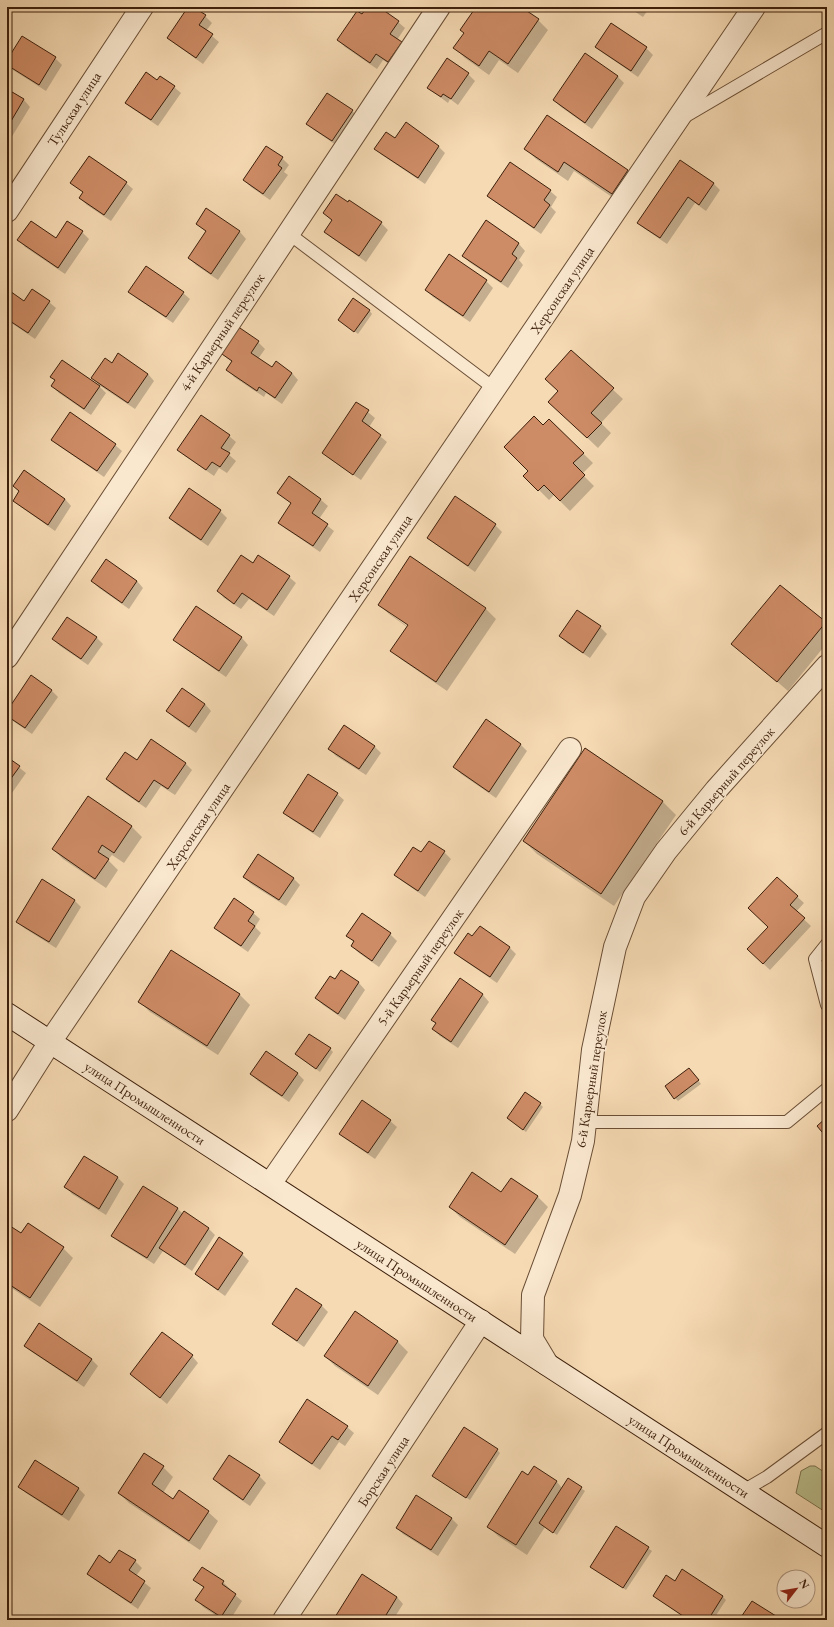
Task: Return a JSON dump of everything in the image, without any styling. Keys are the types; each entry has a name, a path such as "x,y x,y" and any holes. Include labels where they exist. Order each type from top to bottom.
{"street":[{"name":"Тульская улица","path":"7,211 142,7"},
{"name":"4-й Карьерный переулок","path":"7,657 439,7"},
{"name":"Херсонская улица","path":"7,1110 50,1042 754,7"},
{"name":"6-й Карьерный переулок","path":"547,1364 532,1339 533,1295 570,1195 583,1141 592,1050 615,947 634,897 666,851 716,790 827,666"},
{"name":"5-й Карьерный переулок","path":"270,1184 570,749"},
{"name":"улица Промышленности","path":"7,1014 827,1546"},
{"name":"Борская улица","path":"284,1620 482,1321"}],"lane":[{"path":"676,122 827,33"},
{"path":"288,233 495,389"},
{"path":"827,944 815,959 827,1005"},
{"path":"585,1122 787,1122 827,1089"},
{"path":"743,1491 767,1477 827,1433"}],"green space":[{"path":"810,1466 815,1466 827,1474 827,1513 796,1493 801,1471"}],"building":[{"path":"188,7 193,7 206,15 199,25 213,34 196,58 167,38"},
{"path":"367,7 379,7 399,21 390,34 402,42 388,62 376,54 370,63 337,40 357,11 362,14"},
{"path":"476,7 521,7 539,19 508,64 489,51 479,66 453,48 464,33 460,30"},
{"path":"630,7 639,7 636,11"},
{"path":"611,23 647,47 631,71 595,47"},
{"path":"22,36 56,57 39,85 7,65 7,60"},
{"path":"585,53 618,76 585,123 553,100"},
{"path":"447,58 469,73 451,99 443,94 441,97 427,88"},
{"path":"146,72 157,80 160,76 175,86 151,120 125,103"},
{"path":"7,89 24,99 7,128"},
{"path":"327,93 353,110 332,141 306,124"},
{"path":"547,115 628,170 612,194 564,162 558,172 524,149"},
{"path":"406,122 439,146 418,178 374,149 386,132 395,138"},
{"path":"266,146 283,157 278,165 282,168 263,194 243,180"},
{"path":"89,156 127,182 104,215 79,198 83,192 70,183"},
{"path":"680,160 714,183 699,205 688,197 660,238 637,223"},
{"path":"510,162 551,190 544,200 550,205 534,228 487,196"},
{"path":"336,194 348,202 349,200 382,222 359,256 324,232 332,220 323,213"},
{"path":"206,208 240,231 211,274 188,258 206,231 196,224"},
{"path":"486,220 519,243 512,254 517,258 501,282 462,256"},
{"path":"31,221 56,238 67,221 83,231 58,268 17,240"},
{"path":"449,254 487,280 463,316 425,290"},
{"path":"146,266 184,292 166,317 128,292"},
{"path":"7,289 24,301 32,289 50,301 28,333 7,319"},
{"path":"353,298 370,310 354,332 338,320"},
{"path":"237,326 259,341 251,353 272,367 276,361 292,373 275,398 259,387 257,391 226,370 232,361 219,352"},
{"path":"571,350 614,388 591,413 602,423 587,438 548,402 558,391 545,379"},
{"path":"118,353 148,374 128,403 91,378 105,358 112,363"},
{"path":"62,360 100,386 84,409 51,386 55,380 50,377"},
{"path":"356,402 369,410 362,421 381,435 353,475 322,453"},
{"path":"70,412 116,444 97,471 51,440"},
{"path":"201,415 230,435 221,448 230,453 220,467 212,462 206,470 177,450"},
{"path":"534,416 543,425 549,419 584,453 573,463 585,475 560,501 544,485 538,491 523,476 528,471 504,447"},
{"path":"24,470 65,499 48,525 13,501 19,491 13,486"},
{"path":"289,476 321,499 312,513 328,524 313,546 278,523 291,503 277,493"},
{"path":"189,488 221,510 201,540 169,518"},
{"path":"455,496 496,524 468,566 427,538"},
{"path":"241,555 253,563 258,555 290,576 267,610 242,593 234,604 217,591"},
{"path":"410,556 486,608 436,682 390,651 408,625 378,605"},
{"path":"106,559 137,581 122,603 91,581"},
{"path":"780,585 826,622 777,682 731,644"},
{"path":"196,606 242,637 219,671 173,640"},
{"path":"577,610 601,626 583,653 559,636"},
{"path":"67,617 97,637 81,659 52,639"},
{"path":"31,675 52,690 25,728 7,716 7,711"},
{"path":"182,688 205,704 189,727 166,711"},
{"path":"486,719 521,744 489,792 453,767"},
{"path":"344,725 375,746 359,769 328,749"},
{"path":"151,739 186,763 168,789 154,780 139,802 106,779 125,752 137,760"},
{"path":"585,748 663,801 601,894 523,841"},
{"path":"7,757 20,766 7,784"},
{"path":"308,774 338,793 313,832 283,813"},
{"path":"88,796 132,826 114,853 102,845 98,852 109,859 95,879 52,849"},
{"path":"827,797 827,806 823,802"},
{"path":"429,841 445,851 418,891 394,875 413,847 421,852"},
{"path":"258,854 294,878 279,900 243,877"},
{"path":"777,877 798,896 790,905 805,918 763,964 747,949 768,927 748,908"},
{"path":"42,879 75,900 49,942 16,922"},
{"path":"234,898 254,912 248,921 255,926 241,946 214,928"},
{"path":"362,913 391,933 372,961 351,946 354,941 346,936"},
{"path":"480,926 510,947 490,977 454,953 468,933 472,936"},
{"path":"171,950 240,994 207,1046 138,1002"},
{"path":"341,970 359,982 338,1014 315,998 330,976 335,979"},
{"path":"460,978 483,994 451,1042 432,1029 436,1023 431,1020"},
{"path":"309,1034 331,1048 316,1069 295,1054"},
{"path":"266,1051 298,1073 282,1096 250,1074"},
{"path":"689,1068 699,1080 674,1099 665,1086"},
{"path":"525,1092 541,1103 523,1130 507,1118"},
{"path":"362,1100 391,1120 368,1153 339,1134"},
{"path":"827,1117 827,1138 817,1126"},
{"path":"84,1156 118,1177 99,1209 64,1187"},
{"path":"472,1172 501,1192 511,1178 538,1196 505,1245 449,1207"},
{"path":"143,1186 178,1208 147,1258 111,1236"},
{"path":"184,1211 209,1228 185,1265 159,1248"},
{"path":"28,1223 64,1247 30,1298 7,1283 7,1224 21,1233"},
{"path":"219,1237 243,1253 218,1290 195,1274"},
{"path":"296,1288 322,1305 297,1341 272,1324"},
{"path":"355,1311 398,1341 368,1386 324,1356"},
{"path":"39,1323 92,1359 77,1381 24,1346"},
{"path":"162,1332 193,1355 160,1398 130,1374"},
{"path":"307,1399 348,1426 338,1440 332,1436 312,1464 279,1442"},
{"path":"464,1427 498,1449 466,1498 432,1476"},
{"path":"144,1453 164,1466 152,1484 173,1499 179,1490 209,1511 189,1541 118,1493"},
{"path":"229,1455 260,1475 243,1500 213,1479"},
{"path":"35,1460 79,1488 62,1515 18,1487"},
{"path":"534,1466 557,1481 516,1545 487,1527 522,1471 528,1475"},
{"path":"568,1478 582,1487 553,1533 539,1523"},
{"path":"416,1495 452,1518 431,1550 396,1528"},
{"path":"616,1526 649,1547 623,1588 590,1567"},
{"path":"119,1550 136,1560 129,1570 145,1581 131,1603 87,1574 99,1555 110,1563"},
{"path":"202,1567 224,1581 222,1584 236,1594 221,1617 195,1600 204,1587 193,1580"},
{"path":"682,1569 723,1596 708,1620 689,1620 653,1596 666,1575 675,1581"},
{"path":"362,1574 397,1597 383,1620 339,1620 335,1617"},
{"path":"752,1601 776,1616 774,1620 739,1620"}]}
